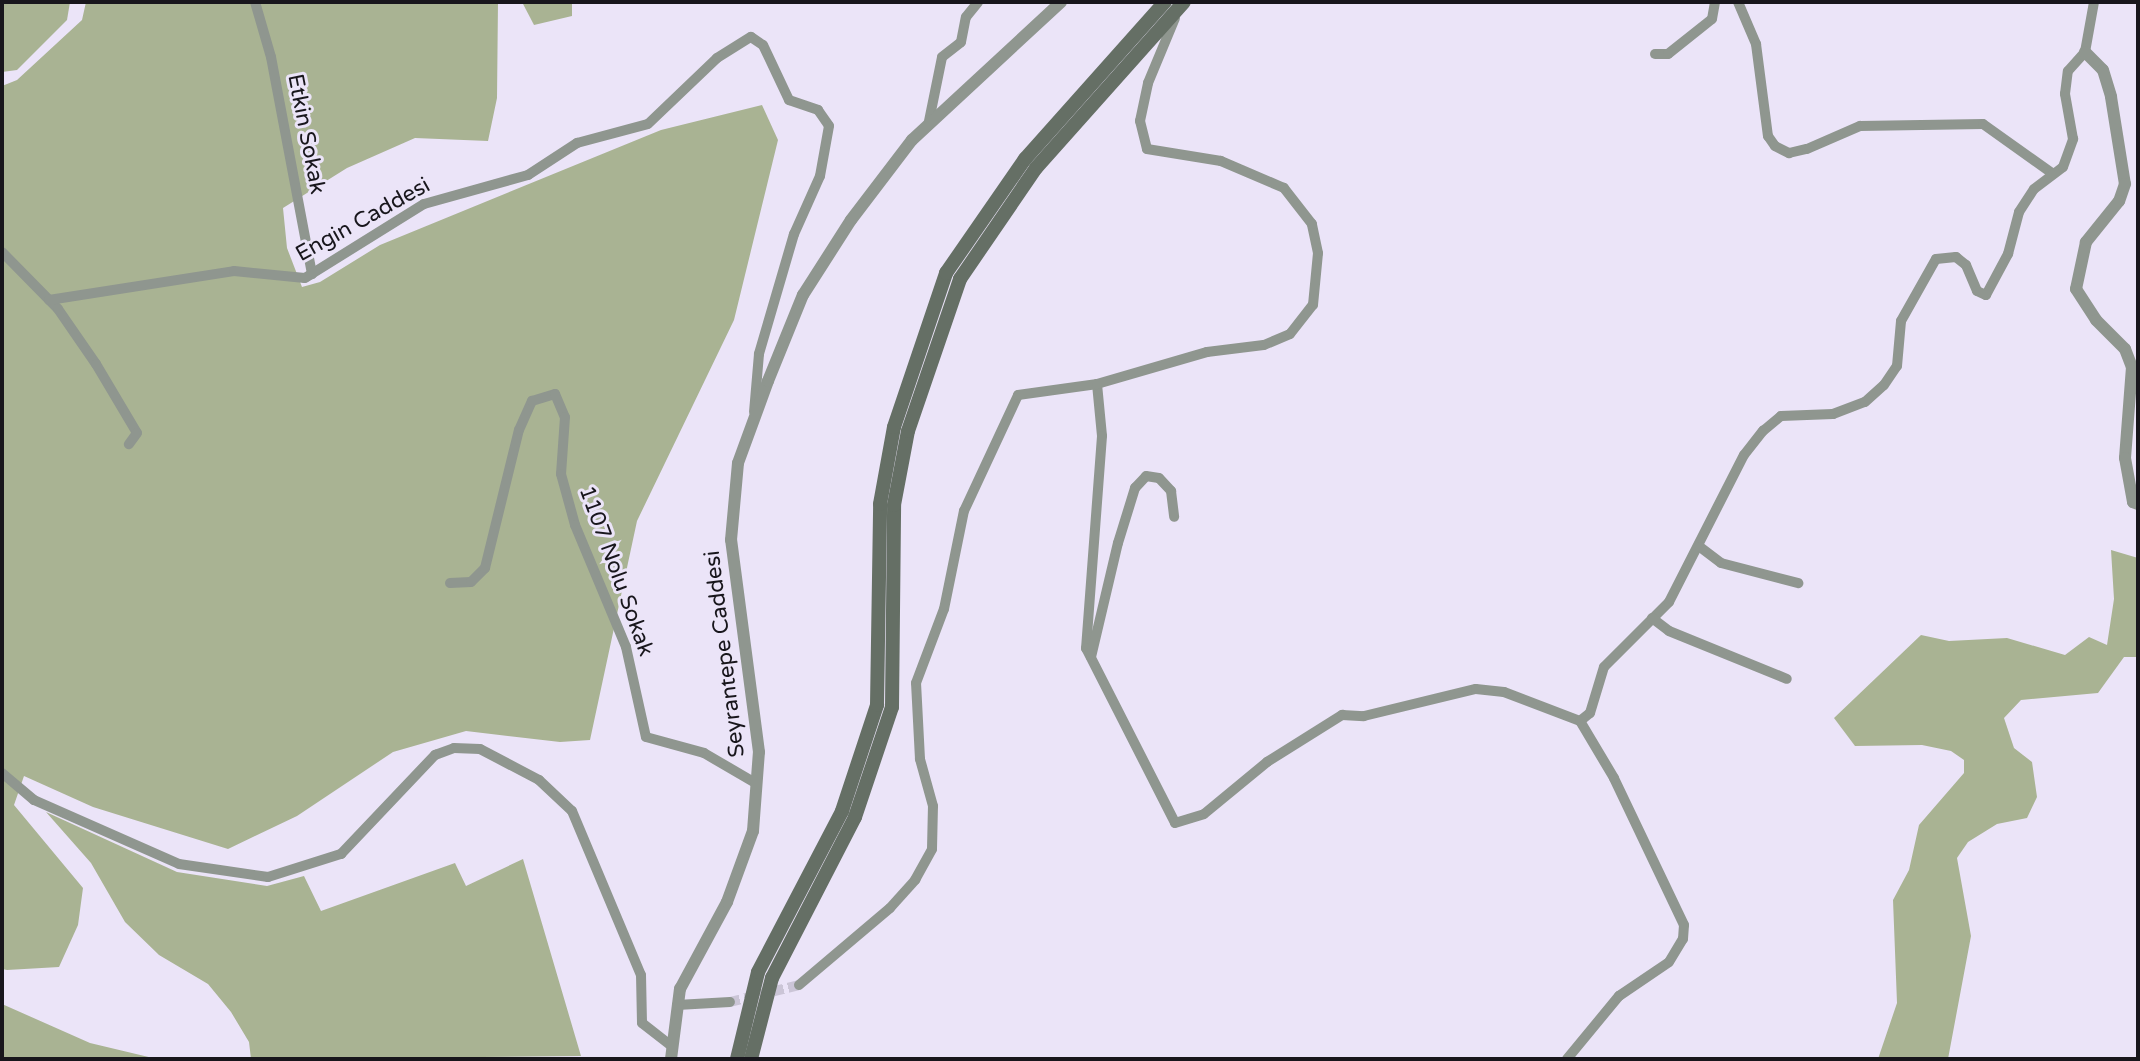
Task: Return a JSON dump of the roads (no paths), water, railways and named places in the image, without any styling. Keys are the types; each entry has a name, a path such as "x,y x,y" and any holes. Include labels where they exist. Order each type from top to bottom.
{"main road":[{"path":"737,1059 744,1013 758,972 842,811 877,705 880,504 894,427 946,273 1025,159 1165,2"},
{"path":"751,1059 772,978 855,817 892,707 894,505 908,431 960,279 1036,168 1182,4"}],"street":[{"name":"Etkin Sokak","path":"255,2 271,57 312,274"},
{"path":"928,126 942,57 961,42 966,17 978,2"},
{"name":"Seyrantepe Caddesi","path":"671,1059 670,1045 680,989 727,902 748,846 757,784 759,752 731,540 738,463 754,418 803,295 851,220 928,126 1061,2"},
{"path":"1655,54 1668,54 1712,19 1715,2"},
{"path":"1738,2 1756,44 1768,136 1775,146 1789,153 1807,149 1860,126 1983,124 2053,174"},
{"path":"1580,721 1590,713 1604,667 1669,602 1700,547 1744,455 1763,431 1781,416 1833,414 1865,402 1884,385 1897,366 1901,321 1936,259 1956,257 1966,265 1977,291 1986,295 2008,254 2019,212 2034,189 2063,167 2073,139 2065,94 2068,71 2085,52 2094,2"},
{"path":"799,985 890,908 915,880 932,849 933,806 920,759 916,683 944,609 964,511 1018,395 1097,384 1207,352 1264,345 1290,334 1313,305 1318,253 1312,224 1284,188 1221,161 1147,149 1140,121 1162,44 1182,4"},
{"name":"Engin Caddesi","path":"49,300 234,271 293,279 312,274 424,204 528,175 577,143 648,124 717,58 751,37 763,45 789,100 818,110 829,126 820,176 794,234 759,354 754,418"},
{"path":"2085,52 2103,70 2111,97 2125,184 2119,201 2086,242 2076,289 2096,320 2125,349 2132,367 2125,458 2133,502 2138,504"},
{"path":"2,252 49,300 96,364 137,433 129,444"},
{"path":"1097,384 1102,436 1086,623 1091,657 1175,823 1204,814 1267,762 1342,715 1364,716 1476,689 1504,692 1580,721 1678,908 1683,939 1669,962 1619,996 1567,1059"},
{"name":"1107 Nolu Sokak","path":"450,583 471,582 485,568 519,430 532,401 555,394 565,417 561,474 575,525 626,647 646,737 704,753 757,784"},
{"path":"1091,657 1118,543 1135,488 1146,476 1159,478 1171,491 1174,517"},
{"path":"1700,547 1721,563 1798,583"},
{"path":"1652,618 1669,631 1787,679"},
{"path":"2,773 34,800 179,864 268,877 341,854 435,755 454,748 480,749 539,780 572,811 641,975 642,1023 670,1045"},
{"path":"677,1005 730,1002"}],"tunnel":[{"path":"730,1002 799,985"}]}
